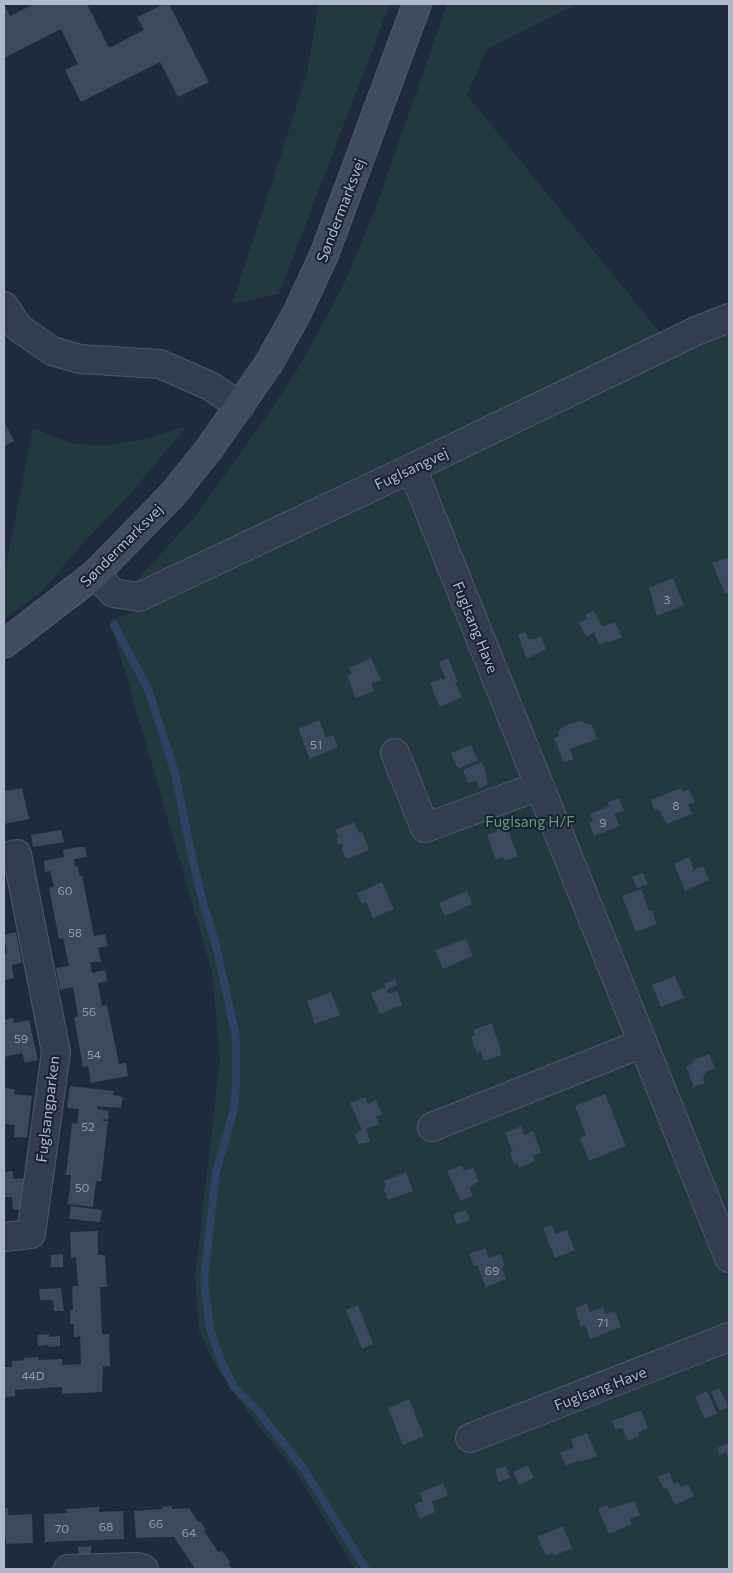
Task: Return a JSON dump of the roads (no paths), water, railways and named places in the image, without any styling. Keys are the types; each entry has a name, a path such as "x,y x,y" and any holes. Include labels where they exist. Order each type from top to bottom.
{"street":[{"name":"Søndermarksvej","path":"4,644 95,574 173,494 209,449 269,362 297,313 324,255 417,4"},
{"path":"4,306 19,328 52,352 80,359 160,364 210,386 240,406"},
{"name":"Fuglsangvej","path":"95,574 113,593 139,597 696,331 729,318"},
{"name":"Fuglsang Have","path":"412,468 729,1258"},
{"path":"395,753 425,828 540,786"},
{"name":"Fuglsangparken","path":"4,857 16,854 56,1052 31,1234 4,1237"},
{"path":"432,1127 643,1043"},
{"name":"Fuglsang Have","path":"470,1438 729,1337"},
{"path":"68,1569 138,1567 144,1569"}],"waterway":[{"path":"114,625 148,689 175,773 190,848 203,903 216,945 236,1037 236,1088 233,1113 216,1172 204,1280 210,1329 222,1363 234,1387 258,1411 303,1468 366,1569"}],"park label":[{"name":"Fuglsang H/F","path":"530,821"}]}
